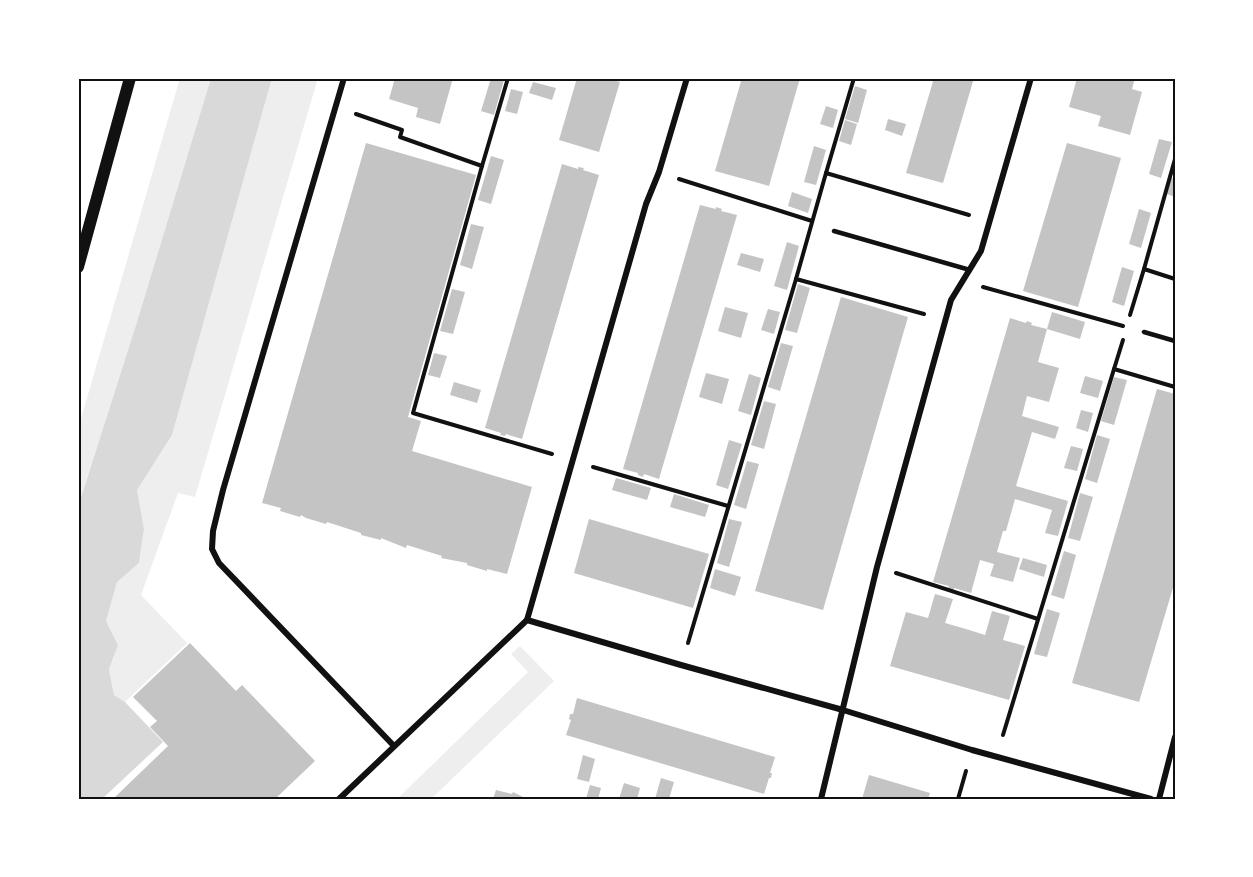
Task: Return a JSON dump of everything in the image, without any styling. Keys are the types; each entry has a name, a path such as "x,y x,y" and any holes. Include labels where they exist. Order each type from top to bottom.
{"main road":[{"path":"78,267 130,78"}],"street":[{"path":"344,78 223,490 213,531 212,549 219,563 394,746"},
{"path":"339,799 527,620 646,204 659,172 687,78"},
{"path":"821,799 877,567 951,300 981,251 1031,78"},
{"path":"527,620 843,710 996,757 1151,799"},
{"path":"1159,799 1175,737"}],"lane":[{"path":"834,231 970,270"},
{"path":"1144,333 1175,341"}],"path":[{"path":"508,78 413,413 728,506"},
{"path":"826,173 854,78"},
{"path":"335,107 402,130 400,137 482,166"},
{"path":"1144,269 1175,159"},
{"path":"659,172 812,221 834,231"},
{"path":"681,665 795,279"},
{"path":"964,281 1144,333"},
{"path":"996,757 1114,369"},
{"path":"877,567 1038,619"},
{"path":"958,799 972,750"}],"shaded area":[{"path":"180,78 211,78 78,507 78,429"},
{"path":"211,78 272,78 172,435 137,490 144,529 139,563 117,582 106,621 118,645 109,669 114,695 125,702 163,742 102,799 78,799 78,507"},
{"path":"272,78 318,78 195,497 178,493 141,595 187,643 125,702 114,695 109,669 118,645 106,621 117,581 139,563 144,529 137,490 172,435"},
{"path":"520,646 554,681 431,799 397,799 528,672 511,654"}],"building":[{"path":"395,78 453,78 440,124 416,117 418,108 389,99"},
{"path":"491,78 504,80 494,115 481,111"},
{"path":"577,78 606,78 620,82 599,152 559,140"},
{"path":"742,78 800,78 769,186 715,171"},
{"path":"934,78 974,78 943,183 906,173"},
{"path":"1077,78 1135,78 1132,89 1142,92 1130,135 1098,126 1101,116 1069,107"},
{"path":"533,82 556,88 552,100 529,93"},
{"path":"855,86 867,90 858,123 845,119"},
{"path":"511,89 523,92 517,114 505,111"},
{"path":"826,106 838,110 833,128 820,124"},
{"path":"888,119 906,124 902,136 885,130"},
{"path":"845,120 857,124 851,145 839,141"},
{"path":"1159,139 1172,142 1161,178 1149,174"},
{"path":"366,143 476,175 408,417 421,421 412,451 532,487 507,574 441,558 442,556 407,545 406,548 381,538 381,540 361,535 361,533 327,522 326,524 301,515 300,517 280,511 281,508 262,503"},
{"path":"1067,143 1121,158 1078,307 1023,291"},
{"path":"814,146 826,150 816,185 804,182"},
{"path":"491,156 504,160 491,204 478,200"},
{"path":"562,164 578,169 578,167 584,168 583,170 599,175 522,439 506,434 505,436 500,435 501,433 485,428"},
{"path":"1171,178 1175,179 1175,197 1167,194"},
{"path":"792,192 812,199 808,213 788,206"},
{"path":"700,205 716,209 716,207 722,209 721,211 737,215 659,479 644,474 643,477 638,473 623,469"},
{"path":"1139,209 1151,213 1141,248 1129,244"},
{"path":"471,224 484,227 472,269 460,265"},
{"path":"787,242 799,246 787,290 774,286"},
{"path":"741,253 764,259 760,272 737,265"},
{"path":"1122,267 1134,271 1124,306 1112,302"},
{"path":"798,284 810,288 797,333 785,330"},
{"path":"452,289 465,292 453,334 440,331"},
{"path":"841,297 908,317 823,610 755,591"},
{"path":"725,307 748,313 741,338 718,331"},
{"path":"768,309 780,312 774,334 761,330"},
{"path":"1052,312 1085,322 1080,339 1047,329"},
{"path":"1010,318 1026,323 1027,321 1032,323 1031,325 1047,329 1038,362 1059,368 1049,402 1027,396 1022,416 1059,427 1055,439 1032,432 1016,486 1068,501 1058,536 1045,533 1052,510 1015,499 997,552 1020,558 1013,582 990,576 994,564 980,560 971,593 954,588 954,590 948,589 949,586 933,582"},
{"path":"781,343 793,346 780,391 768,387"},
{"path":"434,353 447,356 440,378 428,375"},
{"path":"706,373 729,379 722,404 699,397"},
{"path":"749,374 761,378 751,415 738,411"},
{"path":"1085,376 1103,381 1098,398 1080,393"},
{"path":"1114,377 1127,380 1114,425 1101,421"},
{"path":"454,382 481,390 477,403 450,395"},
{"path":"1157,389 1175,394 1175,581 1139,702 1072,683"},
{"path":"764,401 776,404 764,449 751,445"},
{"path":"1081,410 1093,413 1088,432 1076,428"},
{"path":"1097,435 1110,439 1097,483 1085,479"},
{"path":"729,440 742,444 728,489 716,485"},
{"path":"1071,446 1083,449 1077,471 1064,468"},
{"path":"747,461 759,464 746,509 734,505"},
{"path":"616,478 651,488 647,500 612,490"},
{"path":"1080,493 1093,497 1080,541 1068,538"},
{"path":"674,494 709,505 705,517 670,507"},
{"path":"589,519 709,554 693,608 574,573"},
{"path":"729,519 742,522 729,567 717,563"},
{"path":"1064,551 1076,555 1064,599 1051,595"},
{"path":"1023,558 1047,565 1044,577 1019,569"},
{"path":"715,569 741,577 735,596 710,588"},
{"path":"935,594 953,599 945,623 985,635 992,611 1010,616 1003,640 1025,646 1009,700 890,666 906,612 928,618"},
{"path":"1047,609 1060,613 1047,657 1034,654"},
{"path":"190,643 236,691 242,685 315,761 275,799 113,799 168,746 150,727 157,721 133,697"},
{"path":"577,698 775,757 770,773 772,773 771,778 769,778 764,794 566,735 571,720 569,719 570,714 573,714"},
{"path":"583,755 595,759 589,782 577,779"},
{"path":"869,775 930,793 928,799 862,799"},
{"path":"661,778 674,782 669,799 655,799"},
{"path":"624,783 640,788 637,799 619,799"},
{"path":"590,785 601,788 598,799 586,799"},
{"path":"496,790 512,794 513,792 527,799 493,799"}]}
